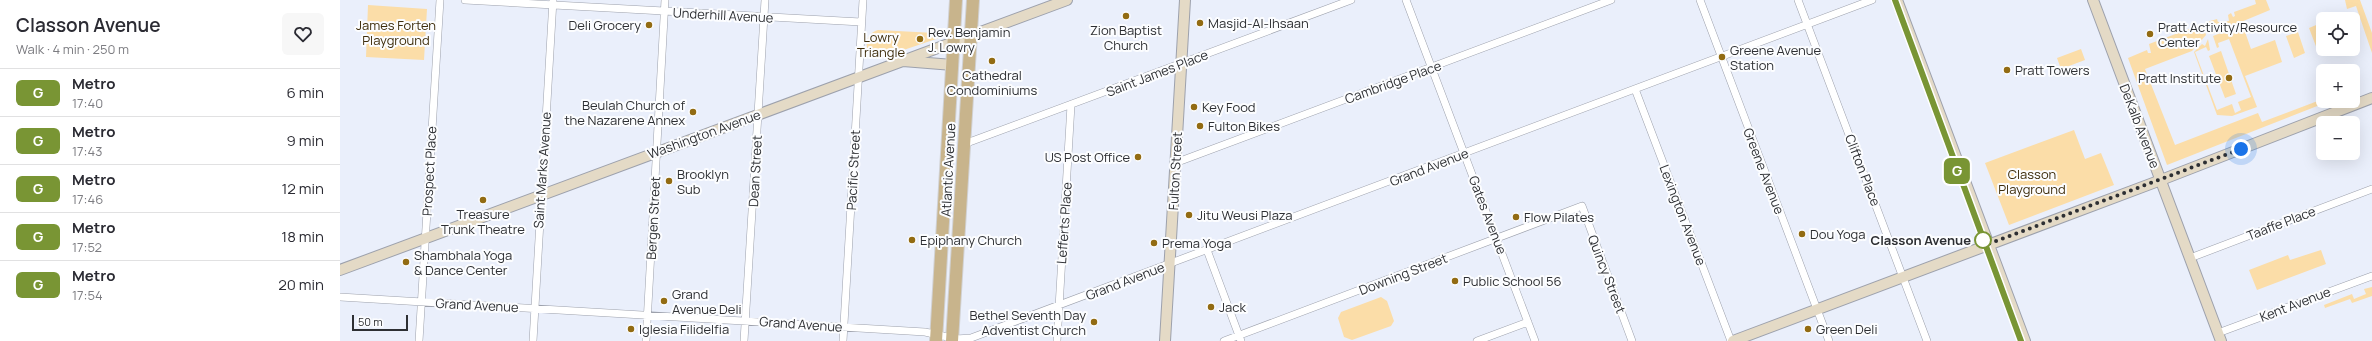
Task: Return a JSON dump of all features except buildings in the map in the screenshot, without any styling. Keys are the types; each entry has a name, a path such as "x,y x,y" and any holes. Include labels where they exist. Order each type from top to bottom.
{"main road":[{"name":"Atlantic Avenue","path":"937,338 956,0"},
{"name":"Atlantic Avenue","path":"952,340 973,0"},
{"name":"Washington Avenue","path":"340,270 899,61 1068,0"},
{"name":"Fulton Street","path":"1165,341 1185,0"},
{"path":"1897,0 2025,341"},
{"name":"DeKalb Avenue","path":"2093,0 2220,337"},
{"path":"899,61 953,65"},
{"path":"1732,341 2161,180 2372,98"}],"street":[{"name":"Prospect Place","path":"419,341 440,0"},
{"name":"Underhill Avenue","path":"465,0 553,2 665,11 861,22"},
{"name":"Bergen Street","path":"646,341 665,0"},
{"name":"Dean Street","path":"744,341 764,0"},
{"name":"Pacific Street","path":"843,341 863,0"},
{"name":"Saint James Place","path":"964,144 1351,0"},
{"name":"Gates Avenue","path":"1406,0 1535,341"},
{"name":"Cambridge Place","path":"1175,163 1611,0"},
{"name":"Greene Avenue","path":"1700,0 1829,341"},
{"name":"Clifton Place","path":"1798,0 1927,341"},
{"name":"Grand Avenue","path":"340,297 925,332 937,338 952,340 971,338 1872,0"},
{"name":"Saint Marks Avenue","path":"533,341 553,2"},
{"name":"Lexington Avenue","path":"1636,89 1732,341"},
{"name":"Lefferts Place","path":"1057,341 1071,105"},
{"name":"Taaffe Place","path":"2190,258 2372,189"},
{"name":"Downing Street","path":"1224,341 1240,338 1582,206"},
{"name":"Quincy Street","path":"1582,206 1632,341"},
{"path":"1207,250 1240,338"},
{"name":"Kent Avenue","path":"2220,337 2372,276"},
{"path":"1477,341 1528,322"}],"green space":[{"path":"2255,0 2266,0 2270,10 2212,34 2207,22 2217,19 2218,22 2229,21 2228,15 2231,13 2233,17 2235,16 2234,12 2256,4"},
{"path":"2345,0 2360,0 2372,33 2372,53 2360,18 2360,12 2358,12 2356,6 2347,9"},
{"name":"James Forten Playground","path":"368,5 427,9 424,60 366,57"},
{"path":"2248,22 2250,27 2244,29 2251,49 2275,40 2282,62 2245,76 2257,107 2232,116 2217,115 2194,52 2202,44 2205,46 2208,39 2210,50 2208,51 2206,47 2195,52 2217,110 2232,104 2235,113 2241,110 2238,102 2251,97 2229,39 2218,43 2219,47 2217,48 2213,36 2234,28 2235,30 2238,29 2237,27"},
{"path":"2202,24 2206,35 2192,51 2145,69 2175,145 2258,113 2262,122 2316,102 2316,106 2167,165 2128,58 2147,50 2148,53 2151,53 2149,44"},
{"path":"2316,25 2316,46 2309,28"},
{"name":"Lowry Triangle","path":"878,30 935,33 939,31 939,38 877,59 872,56 867,48 867,39 873,32"},
{"path":"2298,32 2305,53 2294,58 2286,36"},
{"path":"2081,49 2085,60 2061,69 2057,58"},
{"path":"2221,51 2236,94 2225,98 2209,56"},
{"name":"Classon Playground","path":"2074,130 2085,159 2101,153 2114,185 2009,225 1985,163"},
{"path":"2321,250 2326,264 2257,290 2249,270 2288,255 2290,260"},
{"path":"2372,287 2372,296 2352,303 2350,299 2325,308 2324,305 2352,294 2354,299 2366,294 2364,289"},
{"path":"1381,297 1387,301 1394,321 1391,326 1352,340 1344,337 1338,318 1341,312"}],"metro line":[{"name":"G","path":"1895,0 1935,112 2021,341"}],"place":[{"name":"Zion Baptist Church","path":"1126,16"},
{"name":"Masjid-Al-Ihsaan","path":"1200,23"},
{"name":"Deli Grocery","path":"649,25"},
{"name":"Pratt Activity/Resource Center","path":"2150,34"},
{"name":"Rev. Benjamin J. Lowry","path":"920,39"},
{"name":"Greene Avenue Station","path":"1722,57"},
{"name":"Cathedral Condominiums","path":"992,61"},
{"name":"Pratt Towers","path":"2007,70"},
{"name":"Pratt Institute","path":"2229,78"},
{"name":"Key Food","path":"1194,107"},
{"name":"Beulah Church of the Nazarene Annex","path":"693,112"},
{"name":"Fulton Bikes","path":"1200,126"},
{"name":"US Post Office","path":"1138,157"},
{"name":"Brooklyn Sub","path":"669,181"},
{"name":"Treasure Trunk Theatre","path":"483,200"},
{"name":"Jitu Weusi Plaza","path":"1189,215"},
{"name":"Flow Pilates","path":"1516,217"},
{"name":"Dou Yoga","path":"1802,234"},
{"name":"Epiphany Church","path":"912,240"},
{"name":"Classon Avenue","path":"1983,240"},
{"name":"Prema Yoga","path":"1154,243"},
{"name":"Shambhala Yoga & Dance Center","path":"406,262"},
{"name":"Public School 56","path":"1455,281"},
{"name":"Grand Avenue Deli","path":"664,301"},
{"name":"Jack","path":"1211,307"},
{"name":"Bethel Seventh Day Adventist Church","path":"1094,322"},
{"name":"Iglesia Filidelfia","path":"631,329"},
{"name":"Green Deli","path":"1808,329"}],"route":[{"path":"1983,240 1985,236 1988,244 2241,149"}]}
